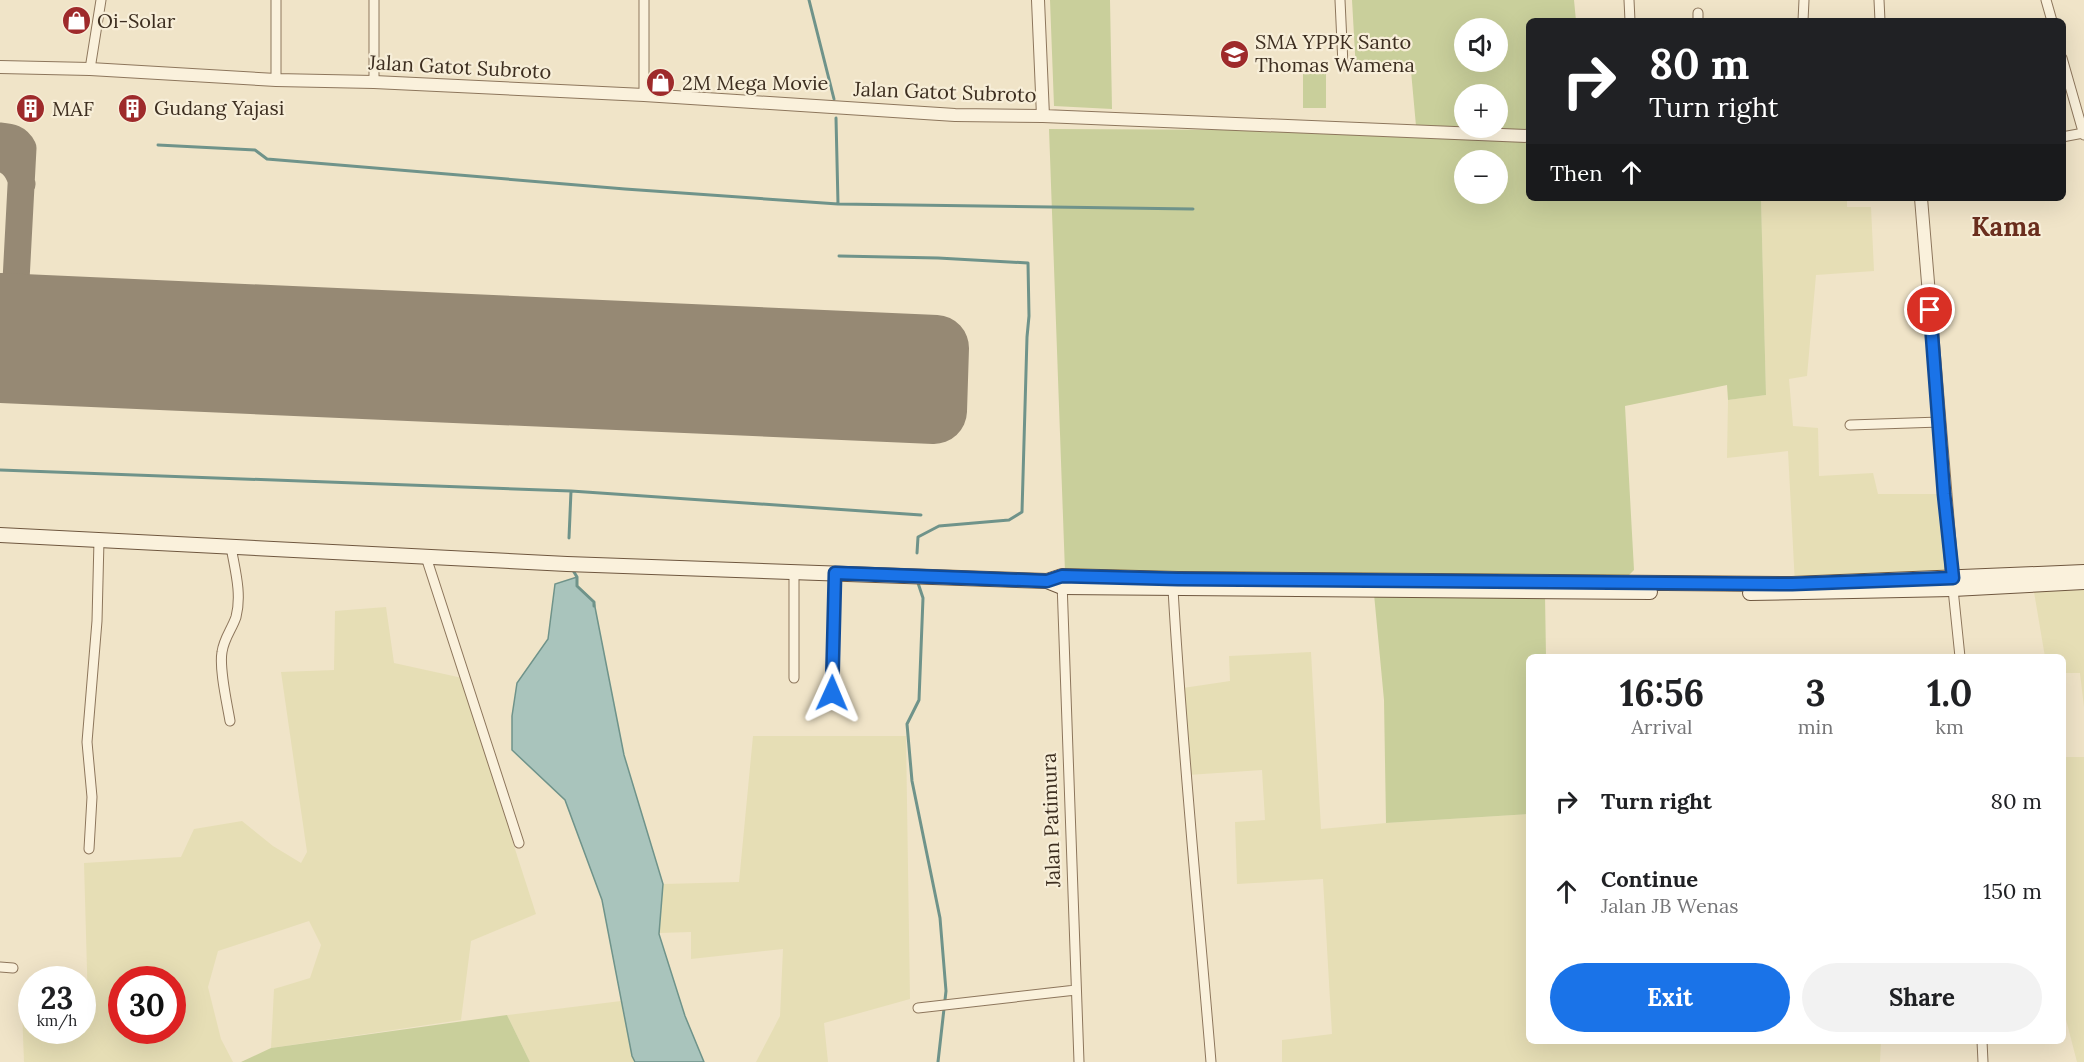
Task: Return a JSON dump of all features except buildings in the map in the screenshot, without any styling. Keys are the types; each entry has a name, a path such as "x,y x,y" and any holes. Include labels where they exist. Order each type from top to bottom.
{"main road":[{"path":"0,535 426,557 1047,581 1173,589 1384,585"},
{"path":"1953,583 2084,572"},
{"path":"1062,582 1178,579 1384,585 1696,587 2084,582"}],"street":[{"path":"90,69 101,0"},
{"path":"276,0 276,80"},
{"path":"374,0 374,82"},
{"path":"644,0 644,95"},
{"path":"1038,0 1043,116"},
{"path":"1340,0 1343,65"},
{"path":"1629,0 1630,18"},
{"path":"1803,18 1804,0"},
{"path":"1880,0 1880,18"},
{"path":"2046,0 2051,18"},
{"name":"Jalan Gatot Subroto","path":"0,67 90,69 276,80 374,82 644,95 955,115 1043,116 1526,136"},
{"path":"2066,72 2084,134 2066,136"},
{"path":"1921,201 1944,494 1960,654"},
{"path":"1850,425 1940,422"},
{"path":"89,849 92,797 87,742 97,621 99,540"},
{"path":"230,722 221,653 226,635 236,615 238,593 231,547"},
{"path":"426,557 519,843"},
{"path":"794,573 794,678"},
{"path":"832,693 835,573"},
{"name":"Jalan Patimura","path":"1062,582 1079,1062"},
{"path":"1173,589 1181,721 1211,1062"},
{"path":"0,967 13,968"},
{"path":"918,1008 1076,990"},
{"path":"1982,1044 1983,1062"}],"shaded area":[{"path":"1761,201 1847,201 1847,207 1871,207 1874,271 1816,275 1807,376 1789,379 1793,426 1818,428 1819,476 1873,473 1878,494 1944,494 1958,586 1795,585 1788,451 1727,458 1728,400 1766,395"},
{"path":"2084,590 2084,707 2080,673 2066,673 2066,654 2044,654 2034,592"},
{"path":"386,607 394,663 467,679 514,846 536,914 471,941 461,1020 271,1048 274,989 310,978 321,945 309,921 218,951 208,987 221,1039 233,1062 24,1062 23,1044 96,1044 96,966 87,966 84,863 181,857 194,829 242,821 273,846 301,863 307,852 281,672 334,670 335,611"},
{"path":"1311,652 1321,829 1526,814 1526,1044 1881,1044 1880,1062 1282,1062 1282,1040 1332,1034 1323,879 1237,884 1235,822 1265,820 1262,770 1188,775 1183,688 1230,681 1229,656"},
{"path":"753,736 906,736 910,999 824,1023 828,1062 756,1062 780,1016 783,949 691,959 691,932 659,933 663,884 739,882"},
{"path":"2066,757 2084,757 2084,1062 2077,1062 2066,1020"},
{"path":"621,1001 635,1062 530,1062 507,1015"}],"green space":[{"path":"1050,0 1110,0 1112,109 1054,106"},
{"path":"1352,0 1574,0 1576,18 1526,18 1526,134 1508,133 1508,84 1454,84 1454,129 1416,126 1411,71 1356,71"},
{"path":"1303,65 1326,65 1326,108 1303,108"},
{"path":"1049,129 1454,134 1454,138 1526,136 1526,201 1761,201 1766,395 1728,400 1727,385 1625,406 1634,570 1628,576 1065,572"},
{"path":"1374,594 1545,595 1546,654 1526,654 1526,814 1386,823 1384,700"},
{"path":"507,1015 530,1062 241,1062 271,1048"}],"water":[{"path":"577,577 577,586 594,602 624,755 663,884 659,934 685,1016 704,1062 635,1062 602,900 565,800 512,750 512,716 517,683 548,639 555,584"}],"waterway":[{"path":"809,0 834,99"},
{"path":"836,118 838,204"},
{"path":"158,145 255,150 267,159 838,204 1193,209"},
{"path":"839,256 1028,263 1029,316 1022,512 1009,520 939,526 918,537 917,553"},
{"path":"0,470 571,491 921,515"},
{"path":"569,538 571,491"},
{"path":"571,567 577,577 577,586 594,602 594,606"},
{"path":"918,583 923,598 919,700 907,724 912,781 940,918 946,991 938,1062"}],"taxiway":[{"path":"0,136 14,139 23,148 13,337"},
{"path":"0,158 15,168 22,184"}],"runway":[{"path":"0,306 936,348 934,411 0,370"}],"place":[{"name":"Oi-Solar","path":"76,21"},
{"name":"SMA YPPK Santo Thomas Wamena","path":"1234,54"},
{"name":"2M Mega Movie","path":"661,83"},
{"name":"Gudang Yajasi","path":"133,108"},
{"name":"MAF","path":"31,109"}],"district":[{"name":"Kama","path":"2006,227"}],"route":[{"path":"832,693 835,573 1047,581 1062,576 1792,584 1953,578 1930,310"}]}
